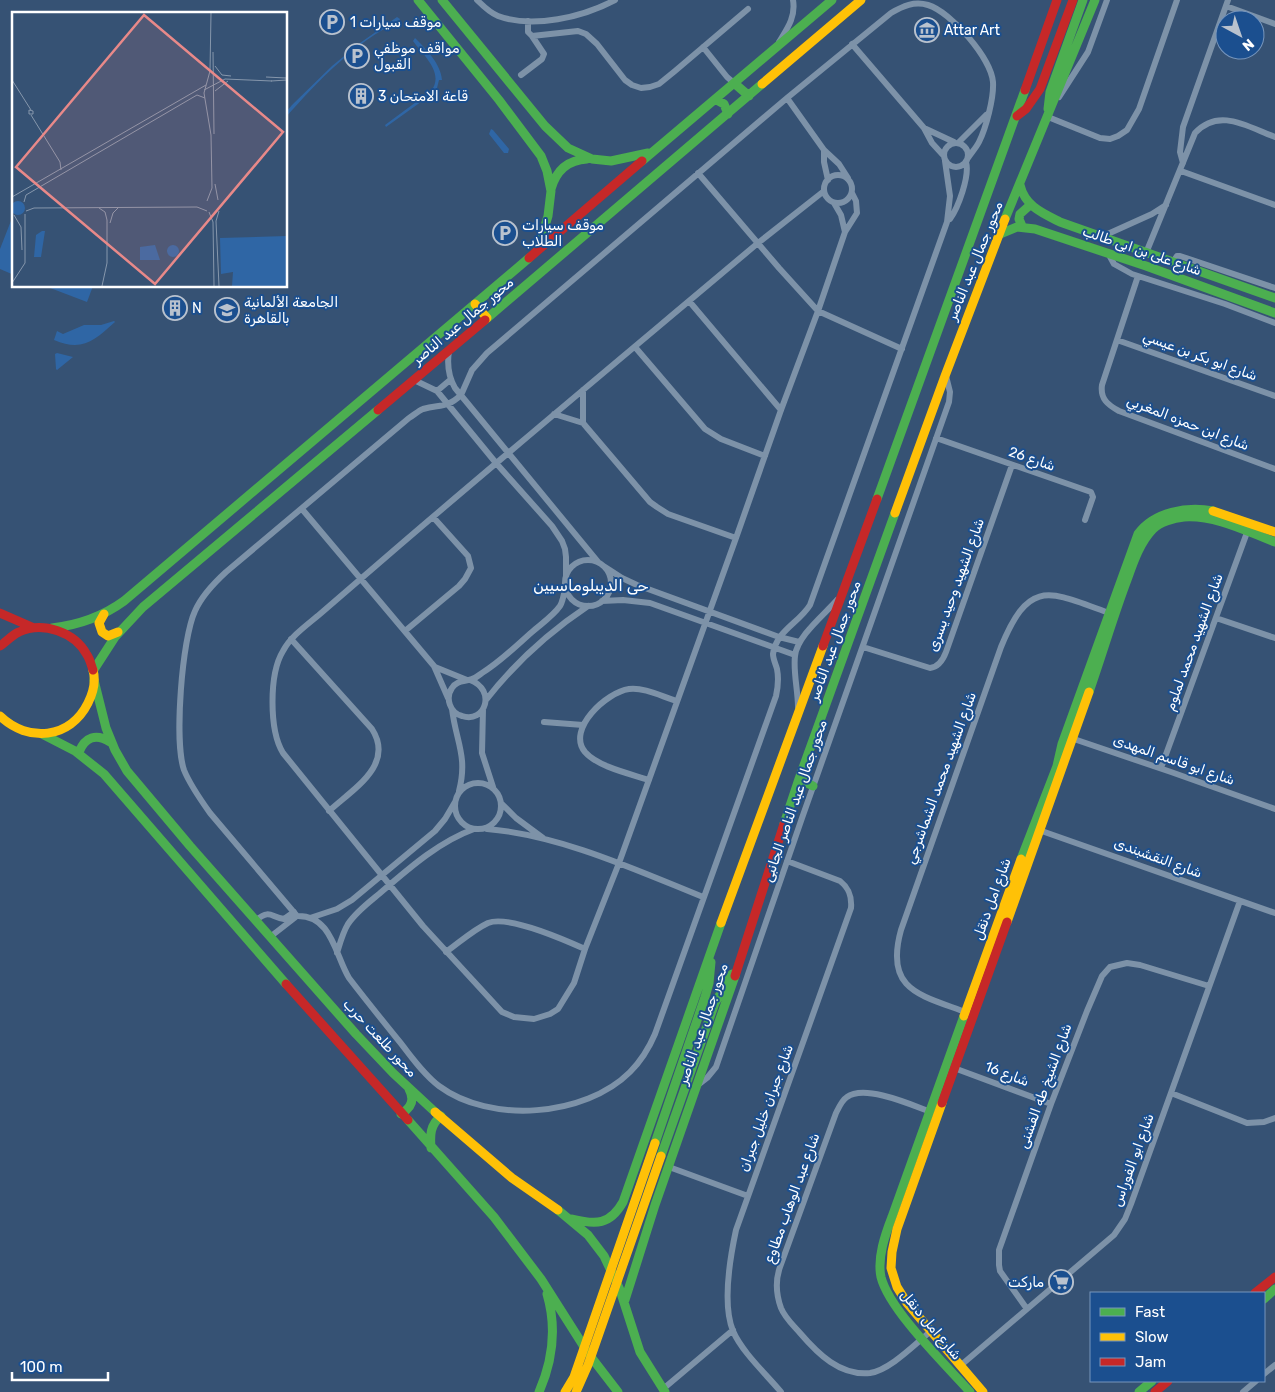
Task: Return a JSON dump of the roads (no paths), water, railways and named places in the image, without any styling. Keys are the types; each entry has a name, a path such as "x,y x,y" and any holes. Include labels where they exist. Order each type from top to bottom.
{"main road":[{"path":"418,0 529,138 541,156 547,171 551,191"},
{"path":"442,0 513,88 561,143 575,153 592,159"},
{"name":"محور جمال عبد الناصر","path":"33,628 80,624 105,614 124,600 832,0"},
{"name":"محور جمال عبد الناصر","path":"93,670 119,632 143,607 449,351 861,0"},
{"name":"محور جمال عبد الناصر","path":"615,1214 623,1202 710,954 1017,116 1057,0"},
{"path":"1017,116 1026,109 1040,89 1073,0"},
{"path":"1050,113 1050,92 1083,0"},
{"name":"محور جمال عبد الناصر","path":"624,1300 799,779 945,376 1000,234 1095,0"},
{"path":"734,83 749,96"},
{"path":"499,100 513,88"},
{"path":"715,99 724,104 728,114"},
{"path":"538,250 548,216 553,182 557,173 564,166 582,159 611,162 653,152"},
{"path":"1000,234 1022,226 1019,222 1019,214 1029,206 1020,191 1020,185"},
{"name":"شارع على بن ابى طالب","path":"1029,206 1060,222 1275,298"},
{"name":"شارع على بن ابى طالب","path":"1022,226 1108,253 1183,280 1226,300 1275,313"},
{"path":"1180,290 1183,280"},
{"path":"475,304 487,318"},
{"name":"شارع امل دنقل","path":"970,1392 922,1338 885,1289 881,1279 880,1260 898,1198 929,1111 969,1013 1036,829 1140,531 1150,522 1174,512 1198,509 1212,511 1275,542"},
{"name":"شارع امل دنقل","path":"1249,528 1275,532"},
{"path":"0,613 33,628"},
{"path":"105,614 100,618 98,624 101,632 108,636 119,632"},
{"path":"0,646 16,633 33,628"},
{"name":"محور طلعت حرب","path":"50,628 67,634 81,645 90,661 102,720 110,742 121,762 270,937 373,1053 408,1087 513,1178 572,1219 586,1232 610,1264 624,1300 634,1339 641,1354 664,1390"},
{"path":"0,716 17,729 34,734 50,733 66,727 80,716 90,700 94,680"},
{"path":"42,734 79,752 104,774 264,959 494,1217 541,1279 588,1353 618,1392"},
{"path":"79,752 81,745 91,737 98,736 110,742"},
{"path":"799,779 814,786"},
{"path":"565,1392 576,1370 705,998 710,976 710,954"},
{"path":"576,1392 588,1364 718,995 736,970"},
{"name":"شارع امل دنقل","path":"969,1013 954,1068 898,1229 890,1265 898,1291 930,1332 983,1392"},
{"path":"401,1114 409,1110 413,1103 413,1094 408,1087"},
{"path":"431,1148 430,1130 441,1116"},
{"path":"572,1219 594,1224 606,1220 615,1214 619,1223 627,1229 636,1232 646,1231"},
{"path":"1256,1292 1275,1276"},
{"path":"539,1392 548,1370 553,1340 551,1308 541,1279"},
{"path":"1155,1392 1167,1382"}],"street":[{"path":"477,0 486,9 497,15 509,19 528,21 568,17 615,0"},
{"path":"774,49 791,22 794,10 793,0"},
{"path":"1107,0 1088,52 1050,113 1100,138 1110,140 1127,130 1139,109 1177,0"},
{"path":"852,44 924,128 937,150 944,158 948,165 957,167 967,160 978,143 987,114 993,88 989,67 969,38 940,10 914,3 903,6 891,13 852,44 787,98 487,353 472,370 461,395 448,404 422,410 409,418 219,578 195,610 191,620 186,648 179,731 184,770 199,798 295,914 310,918 327,931 341,964 356,988 416,1062 438,1084 459,1099 484,1106 527,1110 555,1107 587,1099 619,1082 640,1061 655,1034 776,696 778,684 774,658 775,648 786,629 799,620 810,605 947,222 950,196 944,158 946,146 957,142 987,114"},
{"path":"1184,163 1180,152 1183,127 1227,3 1275,24"},
{"path":"532,36 578,31 586,34 597,44 625,80 632,86 650,87 659,84 748,9"},
{"path":"522,75 542,59 544,54 528,32 528,21"},
{"path":"703,47 734,83"},
{"path":"787,98 824,150 839,164 853,187 852,193 845,202 834,203"},
{"path":"1146,253 1195,133 1205,124 1221,119 1230,120 1275,137"},
{"path":"924,128 967,148 966,179 956,210 947,222"},
{"path":"824,150 824,162 828,180"},
{"path":"1181,171 1275,205"},
{"path":"698,173 818,311 902,349"},
{"path":"845,232 834,203 829,200 824,191 828,180 838,175 848,178"},
{"path":"824,191 758,243 496,463 291,639 282,652 276,669 273,710 278,745 292,766 446,952 502,1012 514,1017 534,1019 550,1014 558,1009 574,983 706,623 845,232 857,213 856,201 852,193"},
{"path":"1101,237 1152,214 1167,204"},
{"path":"1108,253 1111,260 1118,267 1138,276 1180,290 1226,300 1275,324"},
{"path":"1173,262 1177,256 1180,256 1275,288"},
{"name":"شارع ابن حمزه المغربي","path":"1138,276 1101,390 1104,399 1119,411 1275,469"},
{"path":"689,301 781,410"},
{"name":"شارع ابو بكر بن عيسي","path":"1117,340 1275,396"},
{"path":"635,347 705,429 721,438 765,456"},
{"path":"449,351 448,367 450,380 508,454 598,562 628,582 780,637 799,642"},
{"name":"محور جمال عبد الناصر الجانبى","path":"697,1086 716,1067 863,647 950,397 945,376"},
{"path":"414,380 437,391 558,534 566,557 565,588 562,602 553,614 492,667 469,680 456,684 452,688 449,700"},
{"path":"437,391 450,380"},
{"path":"583,390 583,423"},
{"path":"554,414 583,423 650,502 657,507 668,514 736,538"},
{"name":"شارع 26","path":"936,438 1091,492 1093,497 1085,520"},
{"name":"شارع الشهيد وحيد يسرى","path":"863,647 930,668 941,662 1012,466"},
{"path":"302,509 434,666 452,709 463,756 462,778 458,793 455,802 441,825 344,905 310,918"},
{"path":"405,631 459,586 471,568 468,556 433,517"},
{"name":"شارع الشهيد محمد لملوم","path":"1161,768 1249,528"},
{"path":"566,576 576,564 591,560 598,562"},
{"path":"602,602 608,596 611,588 609,573 605,567"},
{"path":"565,588 573,601 588,606"},
{"path":"798,714 795,655 799,642 844,591"},
{"name":"شارع الشهيد محمد الشماشرجي","path":"969,1013 917,993 908,987 900,975 896,956 901,930 998,655 1015,617 1025,605 1036,598 1048,595 1060,596 1112,614"},
{"path":"493,788 482,753 483,709 486,700 518,663 561,625 588,606 602,602 623,600 641,601 795,655"},
{"path":"1216,618 1275,638"},
{"path":"291,639 372,729 379,744 378,759 372,771 329,811"},
{"path":"434,666 477,683 482,687 486,700"},
{"path":"649,780 606,765 590,756 585,752 580,740 580,732 583,725 596,710 614,694 628,689 643,690 677,701"},
{"path":"452,709 462,716 468,717 479,713 483,709"},
{"path":"544,722 583,725"},
{"name":"شارع ابو قاسم المهدى","path":"1069,738 1161,768 1275,809"},
{"path":"458,793 463,788 475,783 488,785 498,793 502,804 516,818 544,838"},
{"path":"455,802 457,817 467,827 474,830"},
{"path":"487,829 500,815 502,804"},
{"path":"337,952 349,924 362,909 440,846 474,830 487,829 544,838 619,863 703,897"},
{"name":"شارع النقشبندى","path":"1036,829 1275,913"},
{"name":"شارع جبران خليل جبران","path":"781,1392 744,1349 733,1330 728,1301 730,1269 736,1230 851,908 852,900 846,886 840,881 787,861"},
{"name":"شارع ابو الفوراس","path":"960,1366 1114,1235 1120,1227 1129,1209 1240,901"},
{"path":"256,920 265,914 284,919 295,914"},
{"path":"270,937 295,914"},
{"path":"446,952 476,930 490,923 497,922 515,924 585,949"},
{"name":"شارع الشيخ طه الفشنى","path":"1027,1309 1000,1271 998,1265 999,1250 1051,1104 1098,983 1110,967 1122,963 1134,964 1209,986"},
{"name":"شارع 16","path":"954,1068 1051,1104"},
{"name":"شارع عبد الوهاب مطاوع","path":"930,1332 878,1371 859,1373 848,1371 824,1359 786,1317 779,1300 776,1281 836,1113 843,1100 853,1094 872,1093 938,1115"},
{"path":"1171,1093 1247,1123 1264,1122 1275,1118"},
{"path":"668,1167 748,1196"},
{"path":"664,1390 733,1330"},
{"path":"1265,1373 1275,1365"},
{"path":"1243,1392 1255,1382"}],"place":[{"name":"موقف سيارات 1","path":"332,22"},
{"name":"Attar Art","path":"927,30"},
{"name":"مواقف موظفي القبول","path":"357,56"},
{"name":"قاعة الامتحان 3","path":"361,96"},
{"name":"موقف سيارات الطلاب","path":"505,233"},
{"name":"N","path":"175,308"},
{"name":"الجامعة الألمانية بالقاهرة","path":"227,310"},
{"name":"ماركت","path":"1061,1282"}],"district":[{"name":"حى الديبلوماسيين","path":"591,585"}]}
